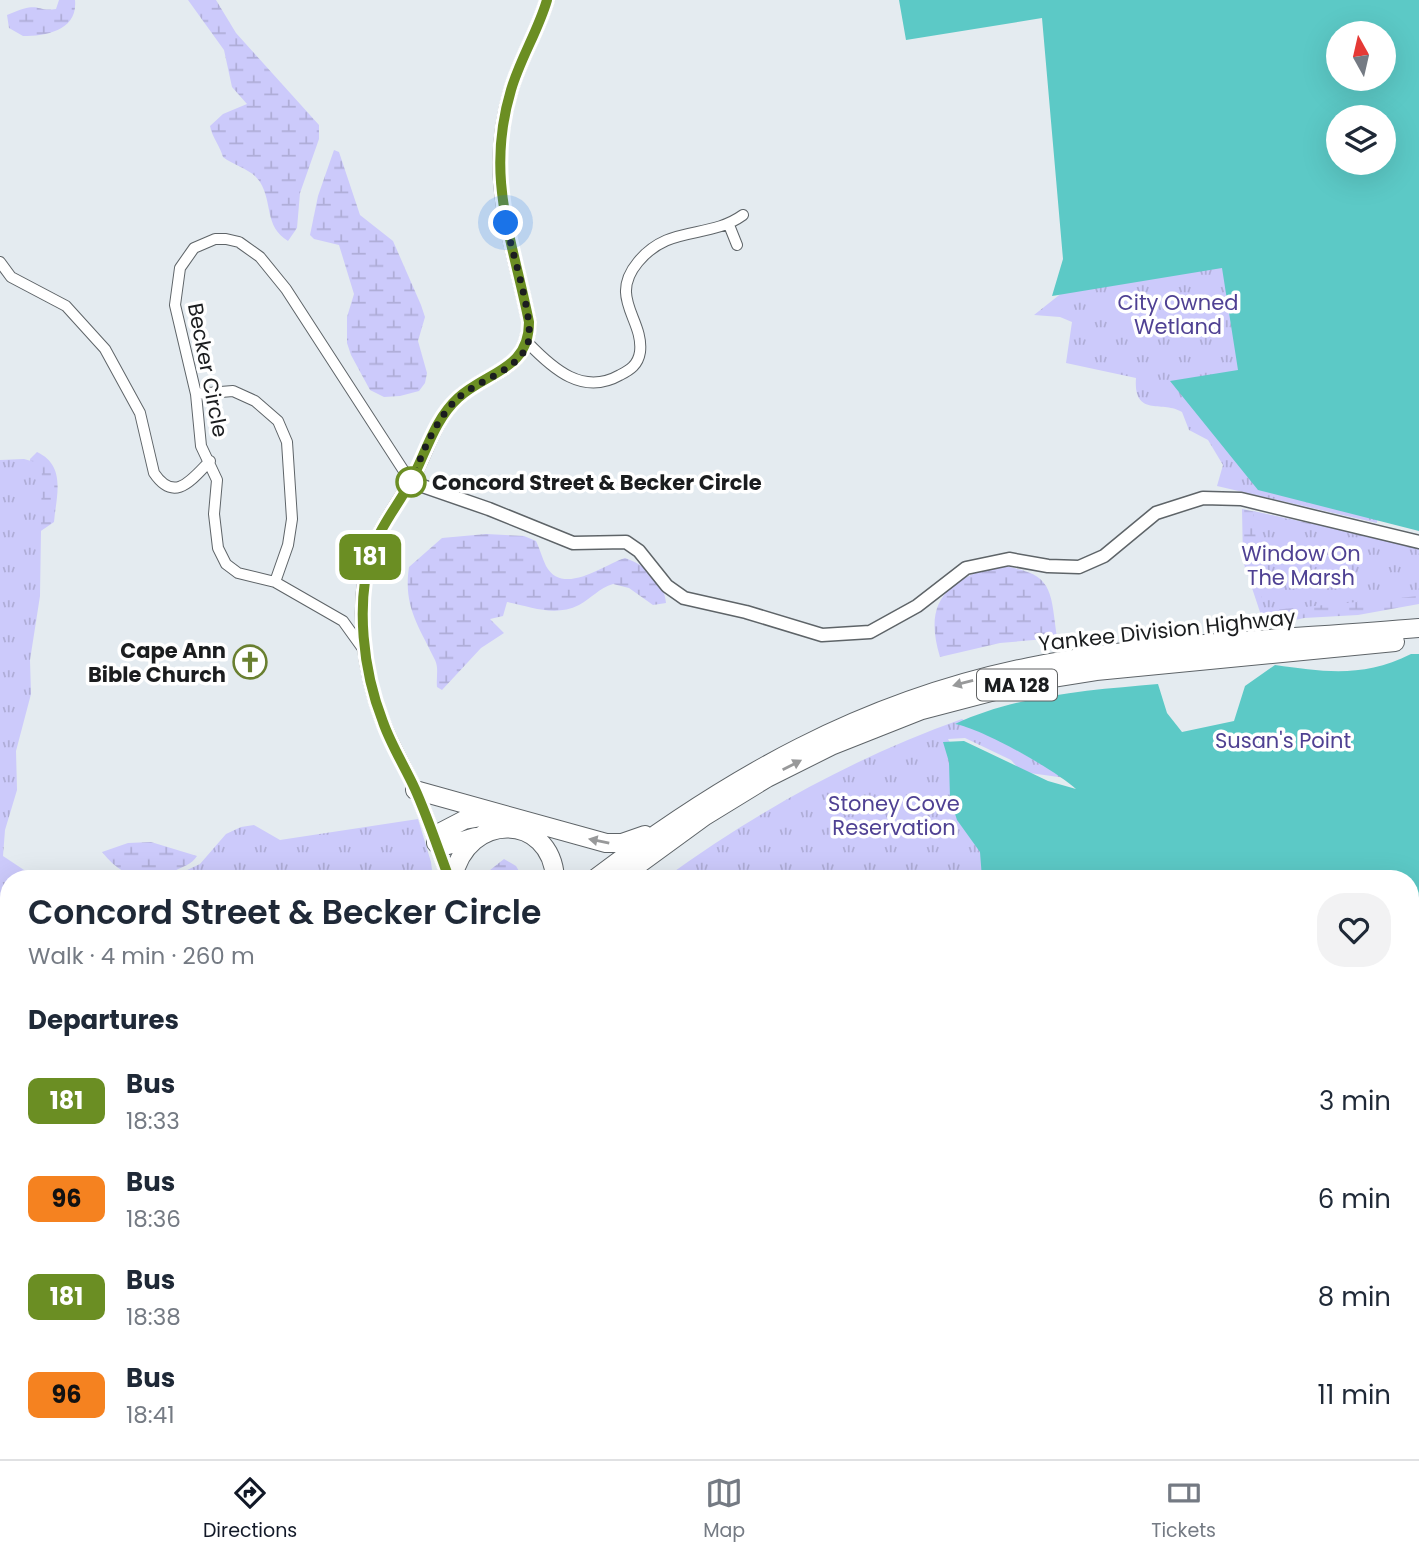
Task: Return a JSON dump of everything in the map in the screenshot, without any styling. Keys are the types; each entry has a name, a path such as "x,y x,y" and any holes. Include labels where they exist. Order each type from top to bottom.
{"highway":[{"name":"Yankee Division Highway","path":"607,870 676,818 793,749 843,726 928,694 1001,674 1105,656 1419,627"},
{"name":"Yankee Division Highway","path":"631,870 696,823 767,778 861,733 954,701 1033,681 1096,671 1419,640"},
{"path":"415,790 599,842 622,843 647,834 726,787"},
{"path":"496,814 457,822 439,833 436,843 444,846 505,828 528,834 549,855 553,870"},
{"path":"454,870 461,854 479,836"}],"street":[{"path":"448,870 415,790 383,725 373,694 363,629 369,559 379,534 411,482 445,413 469,389 516,360 528,343 529,322 499,182 500,144 512,88 547,0"},
{"path":"528,343 547,362 578,382 596,385 632,369 639,357 641,342 638,329 627,310 626,291 636,264 651,248 668,238 729,225 743,215"},
{"path":"729,225 737,245"},
{"name":"Becker Circle","path":"275,582 238,573 222,556 215,534 217,480 201,446 196,394 175,296 180,268 186,256 204,243 226,239 251,249 286,289 411,482"},
{"path":"0,262 11,277 66,306 105,349 136,401 154,473 159,481 170,488 182,487 210,461"},
{"path":"196,394 233,391 254,401 278,421 287,442 292,519 288,544 275,582 342,621 367,654"},
{"path":"411,482 489,509 573,543 626,542 639,551 667,586 684,598 822,635 870,632 911,611 966,568 1009,559 1075,569 1104,556 1156,513 1203,498 1241,499 1419,542"}],"green space":[{"path":"59,0 75,0 75,10 72,18 59,29 42,35 23,36 9,28 7,15 32,7 56,9"},
{"path":"188,0 216,0 236,33 319,125 319,139 300,193 297,228 288,241 275,228 260,182 252,174 223,157 212,134 210,126 223,114 247,104 232,87 224,50"},
{"name":"City Owned Wetland","path":"1419,0 1385,387 1377,523 1217,486 1223,465 1208,440 1189,430 1182,412 1144,403 1136,390 1136,378 1066,363 1072,322 1060,317 1034,315 1097,265 1291,52 1326,38 1326,91 1396,91 1396,21 1367,21"},
{"path":"334,150 339,152 360,215 393,241 421,305 425,317 418,341 427,373 425,383 419,391 384,397 370,390 351,355 347,343 347,317 354,294 339,245 314,239 310,235 318,196"},
{"path":"37,452 53,465 57,493 54,522 35,535 30,459"},
{"path":"24,459 42,464 40,596 30,660 31,694 16,751 17,790 5,830 3,856 24,870 0,870 0,460"},
{"name":"Window On The Marsh","path":"1242,509 1419,546 1419,604 1358,615 1304,618 1265,627 1243,561"},
{"name":"Window On The Marsh","path":"1253,511 1419,550 1419,596 1263,611"},
{"path":"486,534 524,536 536,541 546,566 553,575 563,579 584,576 625,558 652,574 662,587 666,603 653,605 629,588 613,584 570,609 543,610 507,602 503,616 490,619 504,633 481,648 442,690 437,687 436,663 410,605 409,567 442,538"},
{"path":"997,565 1029,573 1046,585 1053,606 1057,638 1000,643 940,657 935,621 943,596 965,578"},
{"name":"Stoney Cove Reservation","path":"962,719 1066,778 1022,772 1011,760 965,738 948,739 1022,870 677,870 735,830 808,788 922,734"},
{"path":"418,819 432,870 187,870 200,864 226,834 241,827 254,825 280,840"},
{"path":"151,842 197,856 176,870 121,870 102,852 128,843"},
{"path":"504,859 518,870 490,870"}],"shaded area":[{"path":"899,0 1419,0 1419,531 1258,490 1170,381 1238,370 1222,268 1052,296 1063,259 1042,18 906,40"},
{"path":"1411,654 1419,654 1419,870 981,870 980,852 957,820 950,798 949,762 943,742 964,741 1048,781 1076,789 1018,751 955,724 979,714 1054,695 1158,684 1167,713 1182,732 1234,721 1245,686 1275,665 1344,671 1393,662"}],"bus line":[{"name":"181","path":"446,870 415,790 383,725 373,694 363,629 366,577 369,559 379,534 411,482 435,428 445,413 469,389 516,360 528,343 529,322 509,240 498,169 502,129 512,88 547,0"}],"place":[{"name":"Concord Street & Becker Circle","path":"411,482"},
{"name":"Cape Ann Bible Church","path":"250,662"}],"route":[{"path":"411,482 435,428 445,413 469,389 516,360 528,343 529,322 506,223"}],"park label":[{"name":"Susan's Point","path":"1283,740"}]}
